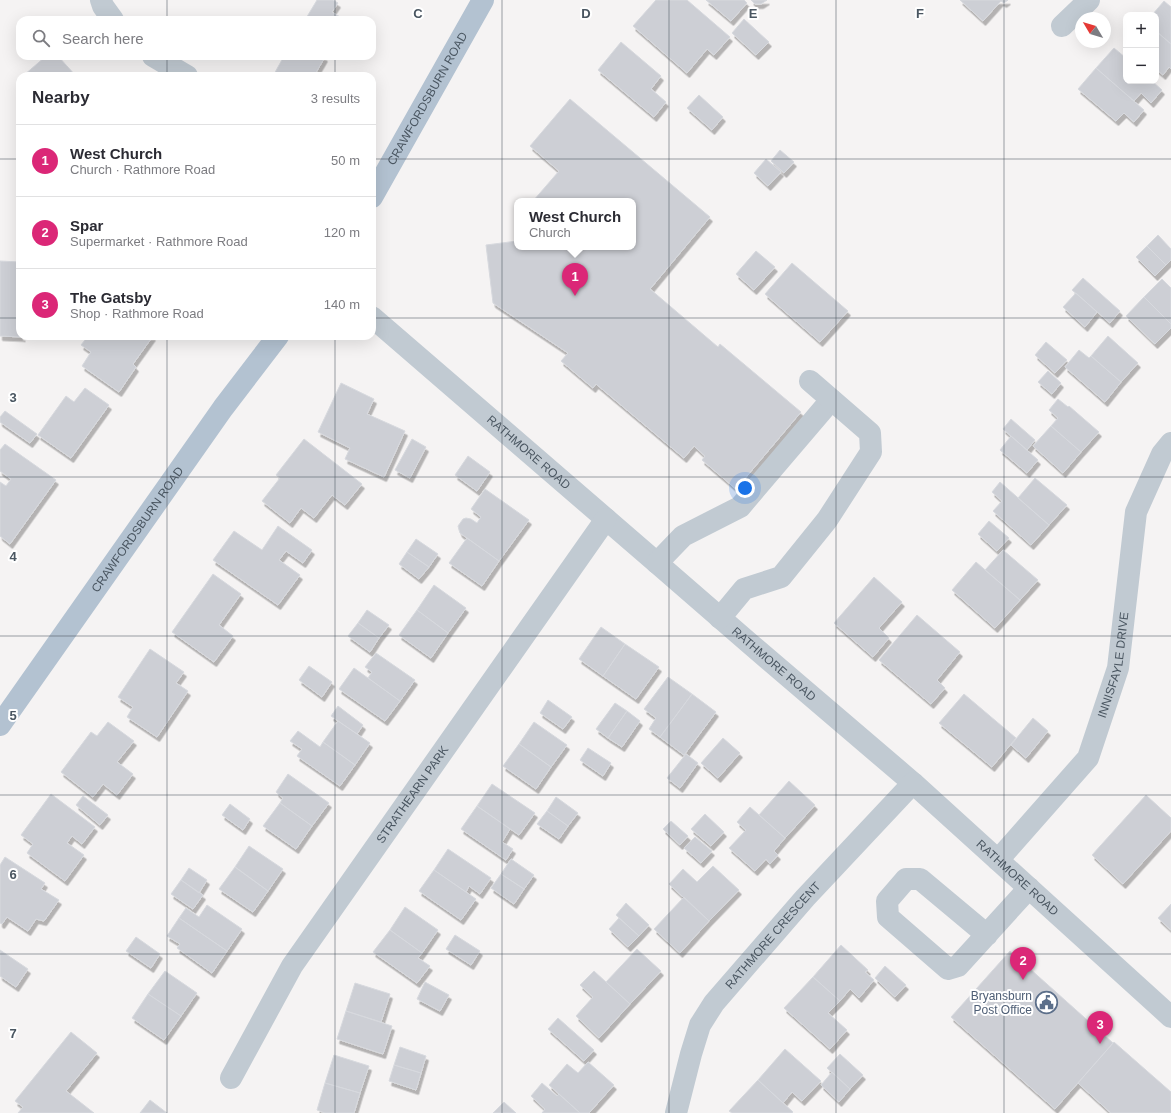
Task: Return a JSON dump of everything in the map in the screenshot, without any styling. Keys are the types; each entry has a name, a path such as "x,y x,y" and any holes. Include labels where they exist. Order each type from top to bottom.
{"main road":[{"name":"CRAWFORDSBURN ROAD","path":"376,190 483,0"},
{"name":"CRAWFORDSBURN ROAD","path":"0,725 224,408 275,340"}],"street":[{"path":"101,0 103,6 110,16"},
{"path":"1062,26 1089,0"},
{"path":"160,60 180,72"},
{"name":"RATHMORE ROAD","path":"376,320 913,783 1171,1017"},
{"path":"720,618 744,589 781,577 827,520 871,452 870,433 810,381"},
{"path":"658,563 684,536 740,507 831,400"},
{"name":"INNISFAYLE DRIVE","path":"998,860 1088,758 1118,668 1136,512 1162,454 1171,443"},
{"name":"STRATHEARN PARK","path":"232,1078 292,966 606,519"},
{"name":"RATHMORE CRESCENT","path":"676,1113 691,1054 700,1026 714,1003 805,898 913,783"},
{"path":"987,935 920,879 906,879 887,901 888,917 948,969 958,966 987,935 1029,888"}],"building":[{"path":"317,0 333,0 338,3 332,12 338,16 307,16"},
{"path":"656,0 687,0 730,37 714,55 707,49 687,73 633,26"},
{"path":"706,0 744,0 747,3 731,21"},
{"path":"751,0 767,0 761,4 755,4"},
{"path":"960,0 1008,0 1004,3 1001,1 983,21"},
{"path":"1164,1 1171,7 1171,44 1159,34 1159,12 1155,12"},
{"path":"744,19 769,42 756,55 732,33"},
{"path":"1159,34 1171,44 1171,69 1169,67 1163,75 1159,72"},
{"path":"621,42 661,76 651,89 666,102 654,117 598,70"},
{"path":"1114,48 1123,56 1123,84 1155,84 1162,90 1151,103 1141,93 1134,101 1096,68"},
{"path":"41,60 62,60 72,72 28,72"},
{"path":"282,60 323,60 316,72 275,72"},
{"path":"1096,68 1144,110 1134,122 1124,113 1116,121 1078,89"},
{"path":"699,95 723,117 712,130 687,108"},
{"path":"570,99 710,217 650,289 718,347 720,344 801,412 736,489 702,460 705,456 694,446 684,458 596,384 593,388 561,361 568,353 493,303 486,245 514,241 514,250 636,250 636,198 536,198 559,171 530,146"},
{"path":"780,150 794,162 784,173 771,161"},
{"path":"766,159 781,172 768,186 754,173"},
{"path":"1158,235 1171,249 1171,260 1166,265 1147,246"},
{"path":"1147,246 1166,265 1155,276 1136,257"},
{"path":"756,251 775,267 754,290 736,274"},
{"path":"0,261 16,262 16,337 0,336"},
{"path":"792,263 848,311 820,342 765,294"},
{"path":"1083,278 1120,311 1110,323 1072,290"},
{"path":"1162,279 1171,288 1171,324 1144,297"},
{"path":"1076,293 1097,312 1085,327 1063,307"},
{"path":"1144,297 1171,324 1171,328 1155,344 1126,316"},
{"path":"1108,336 1138,363 1121,382 1091,356"},
{"path":"85,340 150,340 133,364 136,367 119,392 82,366 91,352 81,345"},
{"path":"1046,342 1067,360 1055,373 1035,355"},
{"path":"1079,350 1089,358 1091,356 1121,382 1105,402 1065,367"},
{"path":"1048,371 1061,383 1052,394 1038,382"},
{"path":"341,383 374,399 367,414 405,431 384,477 345,459 350,448 318,432"},
{"path":"85,388 109,405 71,458 38,435 66,396 74,402"},
{"path":"1058,399 1068,407 1069,406 1099,432 1081,452 1051,426 1058,418 1049,410"},
{"path":"5,411 37,434 30,443 0,422 0,417"},
{"path":"1011,419 1035,440 1027,450 1003,429"},
{"path":"1051,426 1081,452 1063,473 1033,446"},
{"path":"1011,436 1038,460 1027,473 1000,450"},
{"path":"304,439 362,484 345,505 332,495 314,518 301,508 290,523 262,501 280,478 276,475"},
{"path":"412,439 426,447 410,478 395,470"},
{"path":"5,444 56,480 10,544 0,536 0,482 6,486 11,479 0,471 0,450"},
{"path":"468,456 490,472 477,491 455,475"},
{"path":"1035,478 1067,505 1049,525 1018,498"},
{"path":"1000,482 1049,525 1031,545 993,511 1002,501 992,492"},
{"path":"485,489 529,520 499,561 460,533 458,526 463,519 466,518 477,523 481,517 471,509"},
{"path":"989,521 1009,538 997,551 978,534"},
{"path":"278,526 312,550 303,563 286,551 279,560 300,575 278,605 213,560 234,531 262,550"},
{"path":"467,538 499,561 482,586 449,563"},
{"path":"416,539 438,554 429,567 407,552"},
{"path":"1003,550 1038,580 1020,600 985,570"},
{"path":"407,552 429,567 419,579 399,564"},
{"path":"976,562 1020,600 995,628 952,590"},
{"path":"213,574 241,594 219,625 233,636 214,662 172,632"},
{"path":"874,577 902,602 879,628 889,638 873,657 834,623"},
{"path":"434,585 466,608 448,633 417,610"},
{"path":"367,610 389,625 379,638 358,623"},
{"path":"417,610 448,633 431,658 399,635"},
{"path":"917,615 960,652 937,680 945,688 931,704 879,660"},
{"path":"358,623 379,638 370,652 348,636"},
{"path":"601,627 625,644 603,676 579,659"},
{"path":"625,644 659,667 636,699 603,676"},
{"path":"150,649 184,672 176,683 188,691 157,737 127,717 133,707 118,697"},
{"path":"376,653 415,680 400,701 368,678 372,672 365,667"},
{"path":"309,666 332,682 322,697 299,680"},
{"path":"354,668 400,701 385,721 339,689"},
{"path":"668,677 692,694 660,737 649,729 656,718 644,709"},
{"path":"692,694 716,712 684,755 660,737"},
{"path":"964,694 1016,738 992,767 939,723"},
{"path":"548,700 572,717 563,729 540,713"},
{"path":"615,703 627,711 608,738 596,729"},
{"path":"338,706 363,725 357,734 331,716"},
{"path":"627,711 640,721 622,747 608,738"},
{"path":"1033,718 1048,731 1026,758 1011,745"},
{"path":"338,721 370,743 355,765 323,742"},
{"path":"108,722 134,741 117,762 133,774 117,795 103,784 93,797 61,772 91,732 97,736"},
{"path":"534,722 567,745 551,767 519,744"},
{"path":"298,731 320,747 323,742 355,765 340,786 297,756 302,749 290,741"},
{"path":"723,738 740,753 718,778 701,763"},
{"path":"519,744 551,767 536,789 503,766"},
{"path":"588,748 611,763 603,776 580,760"},
{"path":"686,754 698,763 680,788 667,778"},
{"path":"288,774 329,803 312,826 280,803 283,798 276,792"},
{"path":"789,781 815,805 785,838 759,815"},
{"path":"492,784 535,813 519,835 477,806"},
{"path":"51,794 95,827 82,844 72,836 67,843 84,855 65,881 27,853 33,844 21,835"},
{"path":"1146,795 1171,818 1171,831 1123,884 1092,855"},
{"path":"83,796 108,815 100,825 76,805"},
{"path":"556,797 578,813 568,826 547,811"},
{"path":"280,803 312,826 296,849 263,826"},
{"path":"230,804 250,819 243,830 222,815"},
{"path":"477,806 510,829 502,842 513,849 506,860 461,829"},
{"path":"750,807 785,838 774,851 778,855 770,864 766,859 755,871 729,848 746,830 737,822"},
{"path":"547,811 568,826 559,839 537,824"},
{"path":"705,814 724,832 711,846 691,829"},
{"path":"671,821 688,836 680,845 663,829"},
{"path":"695,837 712,851 701,863 684,848"},
{"path":"249,846 283,869 268,891 235,867"},
{"path":"448,849 491,878 480,894 469,886 466,892 434,870"},
{"path":"5,857 45,883 41,889 59,900 44,921 36,919 28,931 7,917 2,924 0,923 0,865"},
{"path":"511,859 534,875 524,889 501,874"},
{"path":"713,866 739,890 709,921 669,884 683,869 697,882"},
{"path":"235,867 268,891 253,912 219,889"},
{"path":"189,868 207,880 199,893 181,880"},
{"path":"434,870 476,899 461,920 419,891"},
{"path":"501,874 524,889 514,904 491,888"},
{"path":"181,880 203,895 193,909 171,894"},
{"path":"684,897 709,921 680,953 654,929"},
{"path":"626,903 649,925 639,936 616,915"},
{"path":"1171,904 1171,930 1158,918"},
{"path":"207,905 242,929 227,951 179,918 186,908 199,917"},
{"path":"405,907 438,930 422,953 390,930"},
{"path":"179,918 227,951 212,973 177,948 180,944 167,936"},
{"path":"619,918 639,936 628,947 609,929"},
{"path":"390,930 422,953 418,958 430,966 417,983 373,952"},
{"path":"455,935 480,951 471,965 446,949"},
{"path":"136,937 160,954 151,968 126,951"},
{"path":"841,945 868,970 865,972 874,980 859,998 850,989 840,1001 813,977"},
{"path":"637,949 661,971 630,1004 606,982"},
{"path":"0,950 28,969 16,987 0,976"},
{"path":"1010,951 1113,1043 1055,1109 951,1017"},
{"path":"885,966 906,985 895,997 875,978"},
{"path":"165,971 197,993 181,1016 148,994"},
{"path":"594,971 630,1004 599,1038 576,1016 593,997 580,985"},
{"path":"813,977 840,1001 828,1013 847,1030 830,1049 784,1008"},
{"path":"425,982 449,995 440,1011 417,999"},
{"path":"355,983 390,994 381,1022 346,1011"},
{"path":"148,994 181,1016 164,1040 132,1018"},
{"path":"346,1011 392,1026 383,1054 337,1039"},
{"path":"558,1018 594,1050 584,1061 548,1029"},
{"path":"71,1032 97,1053 66,1091 94,1113 18,1113 23,1107 15,1101"},
{"path":"1114,1042 1171,1092 1171,1113 1111,1113 1078,1083"},
{"path":"400,1047 426,1056 421,1073 394,1065"},
{"path":"785,1049 821,1081 802,1101 792,1092 783,1103 758,1080"},
{"path":"840,1054 863,1075 850,1089 827,1068"},
{"path":"334,1055 369,1066 360,1093 325,1083"},
{"path":"588,1062 614,1085 589,1113 580,1113 549,1085 567,1064 578,1073"},
{"path":"394,1065 421,1073 416,1090 389,1081"},
{"path":"832,1072 850,1089 839,1102 821,1085"},
{"path":"758,1080 793,1112 732,1113 729,1111"},
{"path":"325,1083 360,1093 354,1113 325,1113 317,1110"},
{"path":"542,1083 557,1096 559,1094 580,1113 542,1113 545,1109 531,1096"},
{"path":"150,1100 167,1113 140,1113"},
{"path":"504,1102 516,1113 493,1113"}],"place":[{"name":"West Church","path":"575,296"},
{"name":"Spar","path":"1023,980"},
{"name":"Bryansburn Post Office","path":"1047,1003"},
{"name":"The Gatsby","path":"1100,1044"}]}
